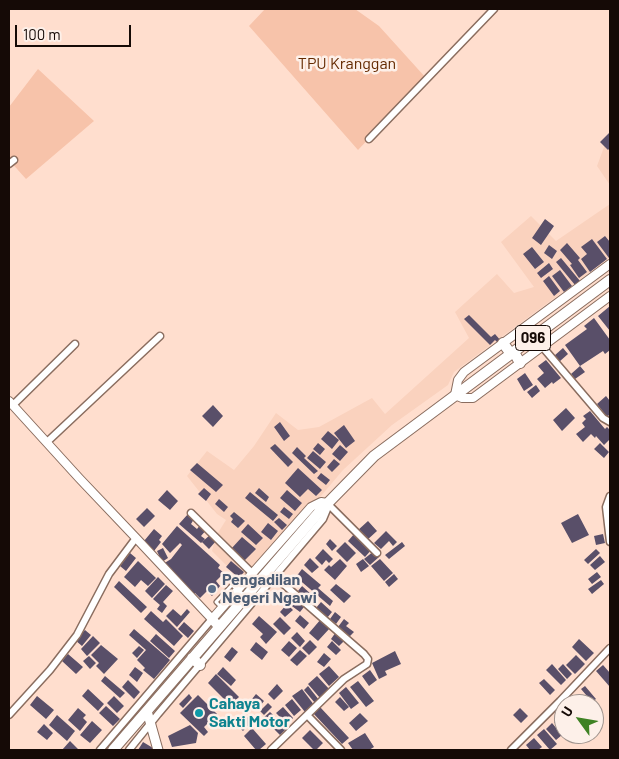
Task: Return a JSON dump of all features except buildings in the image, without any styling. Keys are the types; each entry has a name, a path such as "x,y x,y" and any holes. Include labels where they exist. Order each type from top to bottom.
{"main road":[{"name":"096","path":"147,711 196,662 216,623 242,593 272,574 288,540 380,452 610,280"},
{"path":"503,343 520,363"},
{"path":"114,750 147,711 152,722 158,750"}],"street":[{"path":"369,139 494,9"},
{"path":"610,264 460,376 454,395 462,398 473,398 610,296"},
{"path":"48,442 160,336"},
{"path":"534,337 603,418 610,422"},
{"path":"75,344 11,403 48,442 78,478 216,623 100,750"},
{"path":"610,496 606,508 610,542"},
{"path":"327,503 378,553"},
{"path":"129,750 196,662 272,574 323,519 328,507 327,503"},
{"path":"191,513 252,574"},
{"path":"9,715 44,677 73,640 87,618 100,588 136,538"},
{"path":"242,593 252,574 288,540"},
{"path":"271,750 344,679 367,664 368,660 364,654 272,574"},
{"path":"510,750 560,702 610,648"},
{"path":"307,715 341,750"}],"lane":[{"path":"225,612 216,602 232,585 242,593"}],"shaded area":[{"path":"610,131 610,185 597,166"},
{"path":"610,204 610,257 454,372 448,385 392,425 343,470 321,496 311,502 241,580 212,551 216,536 226,520 217,514 187,476 207,451 234,470 254,446 276,413 298,430 319,427 372,398 385,414 469,338 455,312 497,274 514,293 534,287 501,242 531,216 556,241"}],"green space":[{"name":"TPU Kranggan","path":"265,9 355,9 379,26 426,78 358,150 249,26"},
{"path":"38,69 94,121 26,179 9,160 9,107"}],"place":[{"name":"Pengadilan Negeri Ngawi","path":"212,589"},
{"name":"Cahaya Sakti Motor","path":"199,713"}]}
